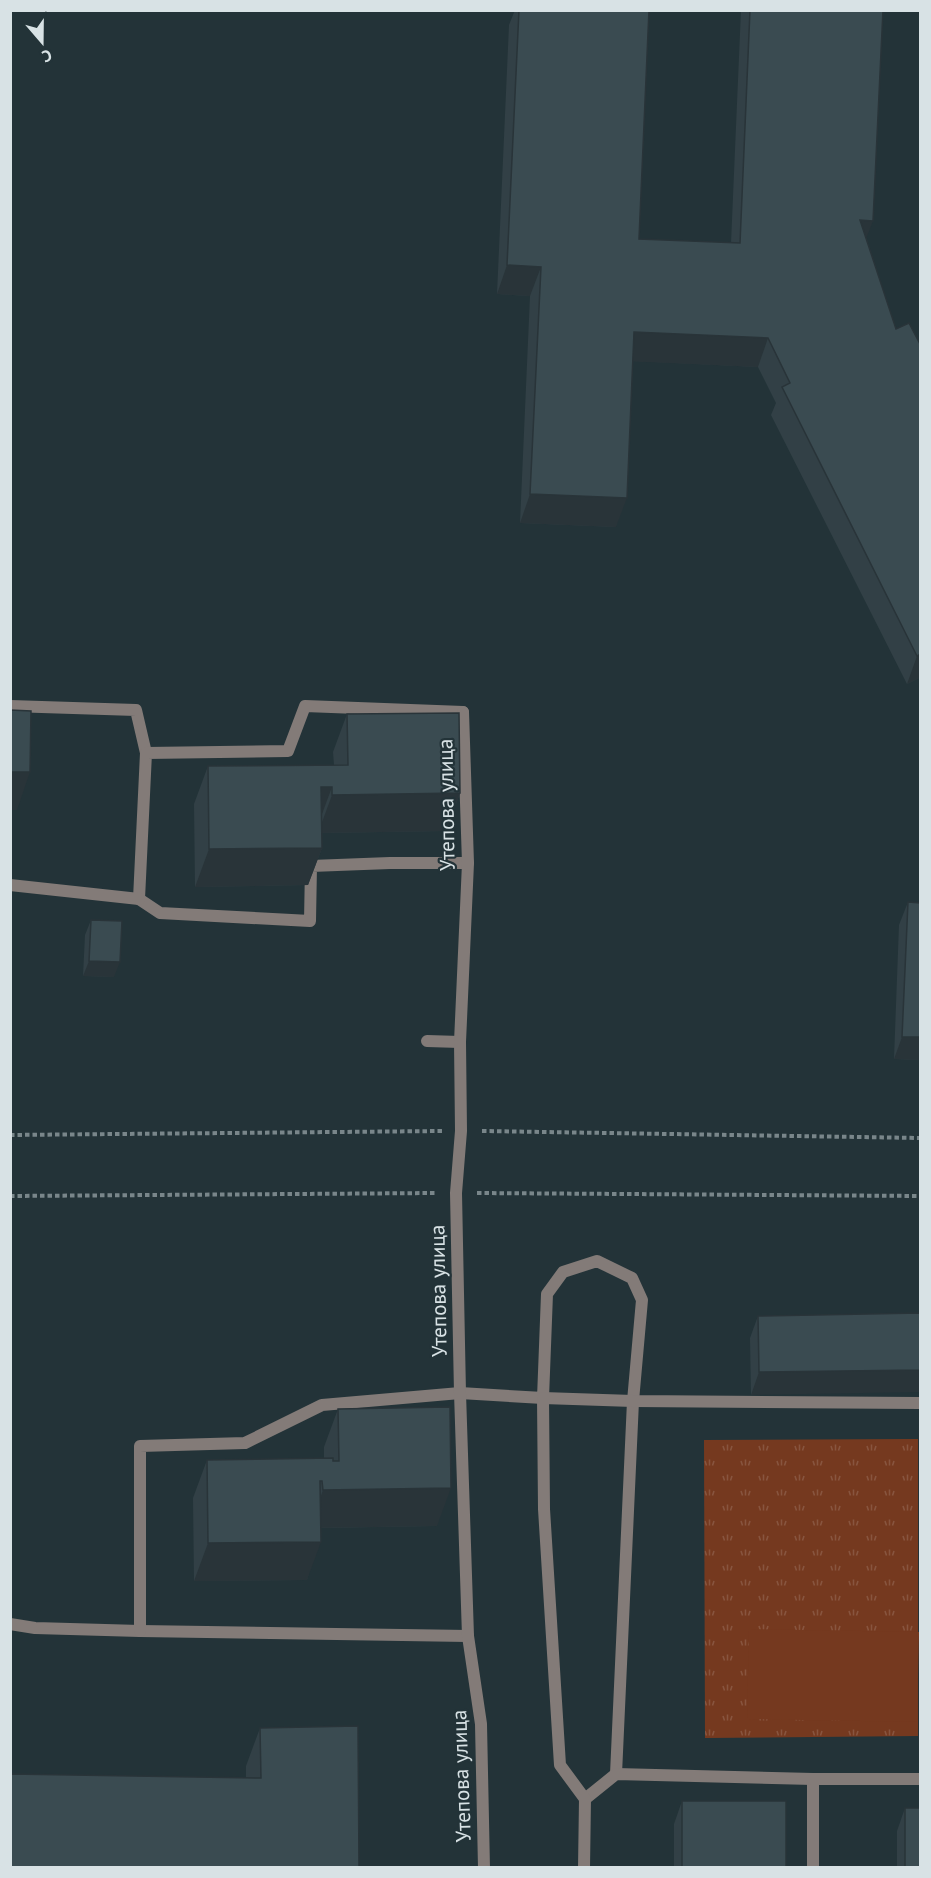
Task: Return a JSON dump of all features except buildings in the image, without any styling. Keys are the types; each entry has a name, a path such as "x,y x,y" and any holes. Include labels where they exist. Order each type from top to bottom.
{"street":[{"path":"10,706 135,710 146,753 139,899"},
{"name":"Утепова улица","path":"146,753 288,751 305,706 464,712 468,863 460,1042 461,1131 456,1193 468,1636 481,1724 484,1868"},
{"path":"10,885 139,899 160,913 310,921 311,866 468,863"},
{"path":"427,1041 460,1042"},
{"path":"584,1868 585,1799 560,1765 544,1509 543,1398 547,1294 563,1272 597,1261 632,1278 642,1300 633,1401 616,1774"},
{"path":"140,1631 140,1446 244,1443 322,1405 460,1393 633,1401 921,1402"},
{"path":"10,1624 35,1628 140,1631 468,1636"},
{"path":"585,1799 616,1774 921,1779"},
{"path":"813,1779 813,1868"}],"path":[{"path":"10,1135 461,1131 921,1138"}],"green space":[{"path":"918,1439 918,1736 705,1738 704,1440"},
{"path":"749,1629 919,1632 917,1722 747,1719"}]}
